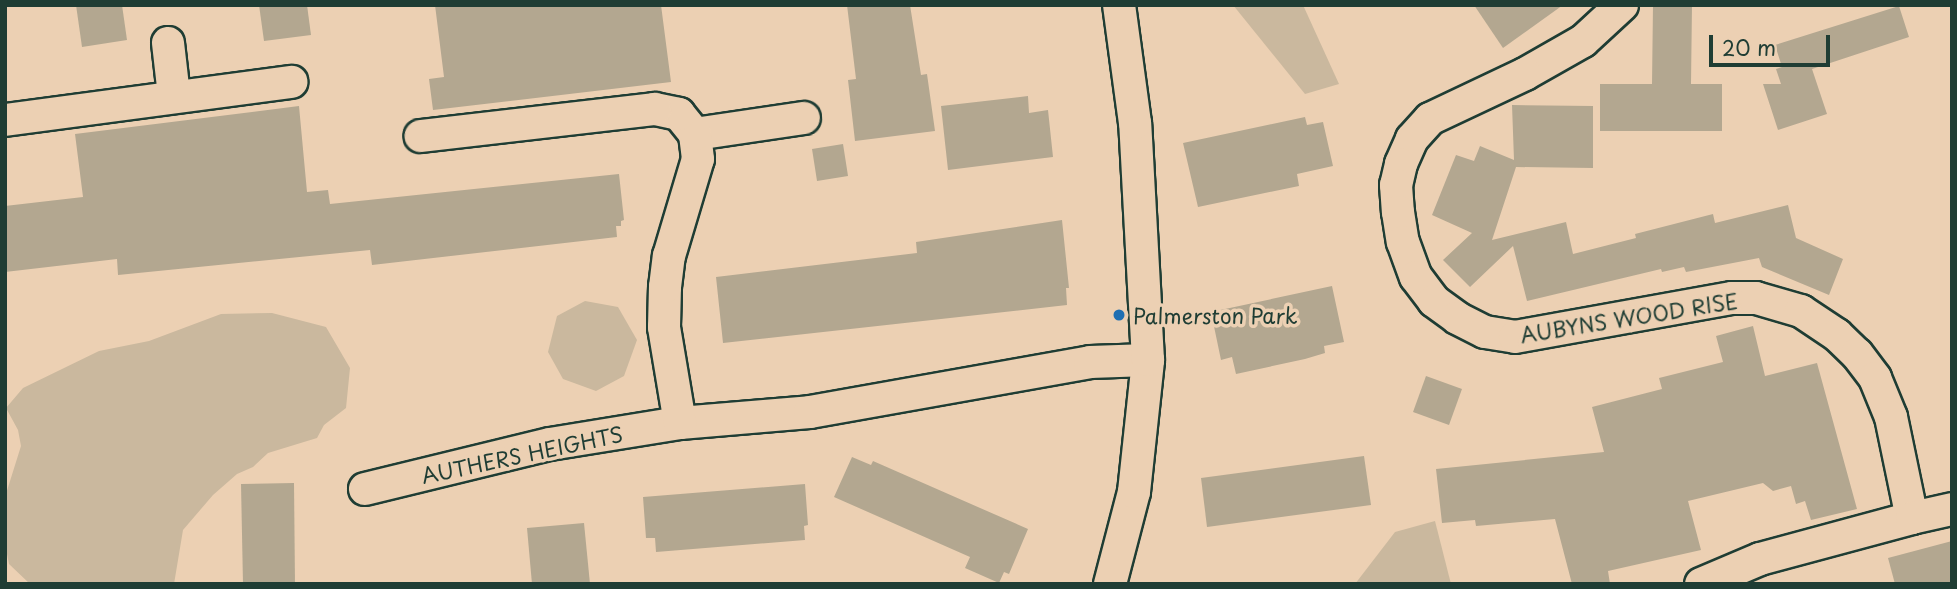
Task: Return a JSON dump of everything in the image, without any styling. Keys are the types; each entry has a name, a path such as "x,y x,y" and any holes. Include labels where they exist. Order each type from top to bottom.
{"street":[{"path":"1110,584 1134,492 1148,360 1135,123 1119,5"},
{"name":"AUBYNS WOOD RISE","path":"1622,5 1583,41 1525,74 1430,119 1412,139 1396,185 1403,242 1416,277 1434,301 1457,318 1485,332 1515,337 1732,298 1768,301 1801,312 1837,335 1857,354 1875,378 1891,417 1912,518"},
{"path":"168,43 174,96"},
{"path":"5,120 291,82"},
{"path":"421,136 655,109 679,114 695,134 698,159 669,256 665,287 664,327 680,423"},
{"path":"695,134 804,118"},
{"name":"AUTHERS HEIGHTS","path":"365,489 550,444 680,423 810,412 1090,362 1148,360"},
{"path":"1701,584 1760,559 1952,509"}],"shaded area":[{"path":"1233,5 1303,5 1339,84 1305,94"},
{"path":"585,301 618,307 637,340 624,376 596,391 563,379 548,352 557,316"},
{"path":"272,313 326,327 350,368 346,408 324,425 317,438 268,453 253,467 237,474 213,495 183,530 174,584 30,584 9,564 5,544 5,497 21,446 18,430 6,408 23,388 99,351 149,341 221,314"},
{"path":"1435,521 1451,584 1355,584 1395,532"}],"building":[{"path":"76,5 122,5 127,40 82,47"},
{"path":"259,5 307,5 311,35 264,41"},
{"path":"435,5 661,5 671,82 433,110 429,79 444,77"},
{"path":"847,5 910,5 921,75 927,74 935,131 855,141 848,80 856,79"},
{"path":"1474,5 1563,5 1503,48"},
{"path":"1653,5 1692,5 1691,84 1722,84 1722,131 1600,131 1600,84 1652,84"},
{"path":"1899,6 1909,37 1812,69 1827,114 1778,130 1763,84 1781,84 1776,69 1782,67 1775,45"},
{"path":"1028,96 1029,113 1048,110 1053,157 948,170 941,106"},
{"path":"1512,105 1593,106 1593,168 1516,167 1492,240 1566,222 1573,254 1636,238 1635,234 1713,214 1715,223 1788,205 1796,238 1843,259 1829,295 1762,267 1759,258 1686,272 1684,267 1662,272 1661,269 1527,301 1513,246 1470,287 1443,260 1472,233 1432,215 1456,155 1474,161 1480,146 1514,160"},
{"path":"299,106 307,192 328,190 330,204 619,174 624,220 621,221 621,226 616,226 617,237 372,265 370,250 118,275 117,259 5,272 5,206 83,197 75,134"},
{"path":"1305,117 1307,125 1323,122 1333,166 1297,174 1299,186 1198,207 1183,143"},
{"path":"843,144 848,176 817,181 812,149"},
{"path":"1062,220 1069,288 1066,288 1067,305 723,343 716,277 917,253 916,242"},
{"path":"1332,286 1344,342 1324,346 1325,353 1305,359 1236,374 1232,357 1221,360 1211,312"},
{"path":"1753,326 1765,376 1817,363 1857,509 1811,520 1805,501 1796,504 1791,486 1773,491 1763,483 1688,501 1701,550 1608,571 1610,584 1572,584 1555,519 1476,526 1475,520 1442,523 1436,469 1604,452 1592,407 1662,389 1659,378 1723,362 1716,336"},
{"path":"1426,376 1462,389 1449,425 1413,412"},
{"path":"1364,456 1371,505 1207,527 1201,478"},
{"path":"852,457 871,465 873,461 1028,529 1009,574 1004,572 999,583 965,568 970,557 834,497"},
{"path":"294,483 295,584 243,584 241,484"},
{"path":"805,484 808,525 804,526 805,540 656,552 655,538 646,538 643,497"},
{"path":"584,523 590,584 532,584 527,528"},
{"path":"1952,541 1952,584 1895,584 1888,558"}],"place":[{"name":"Palmerston Park","path":"1119,315"}]}
